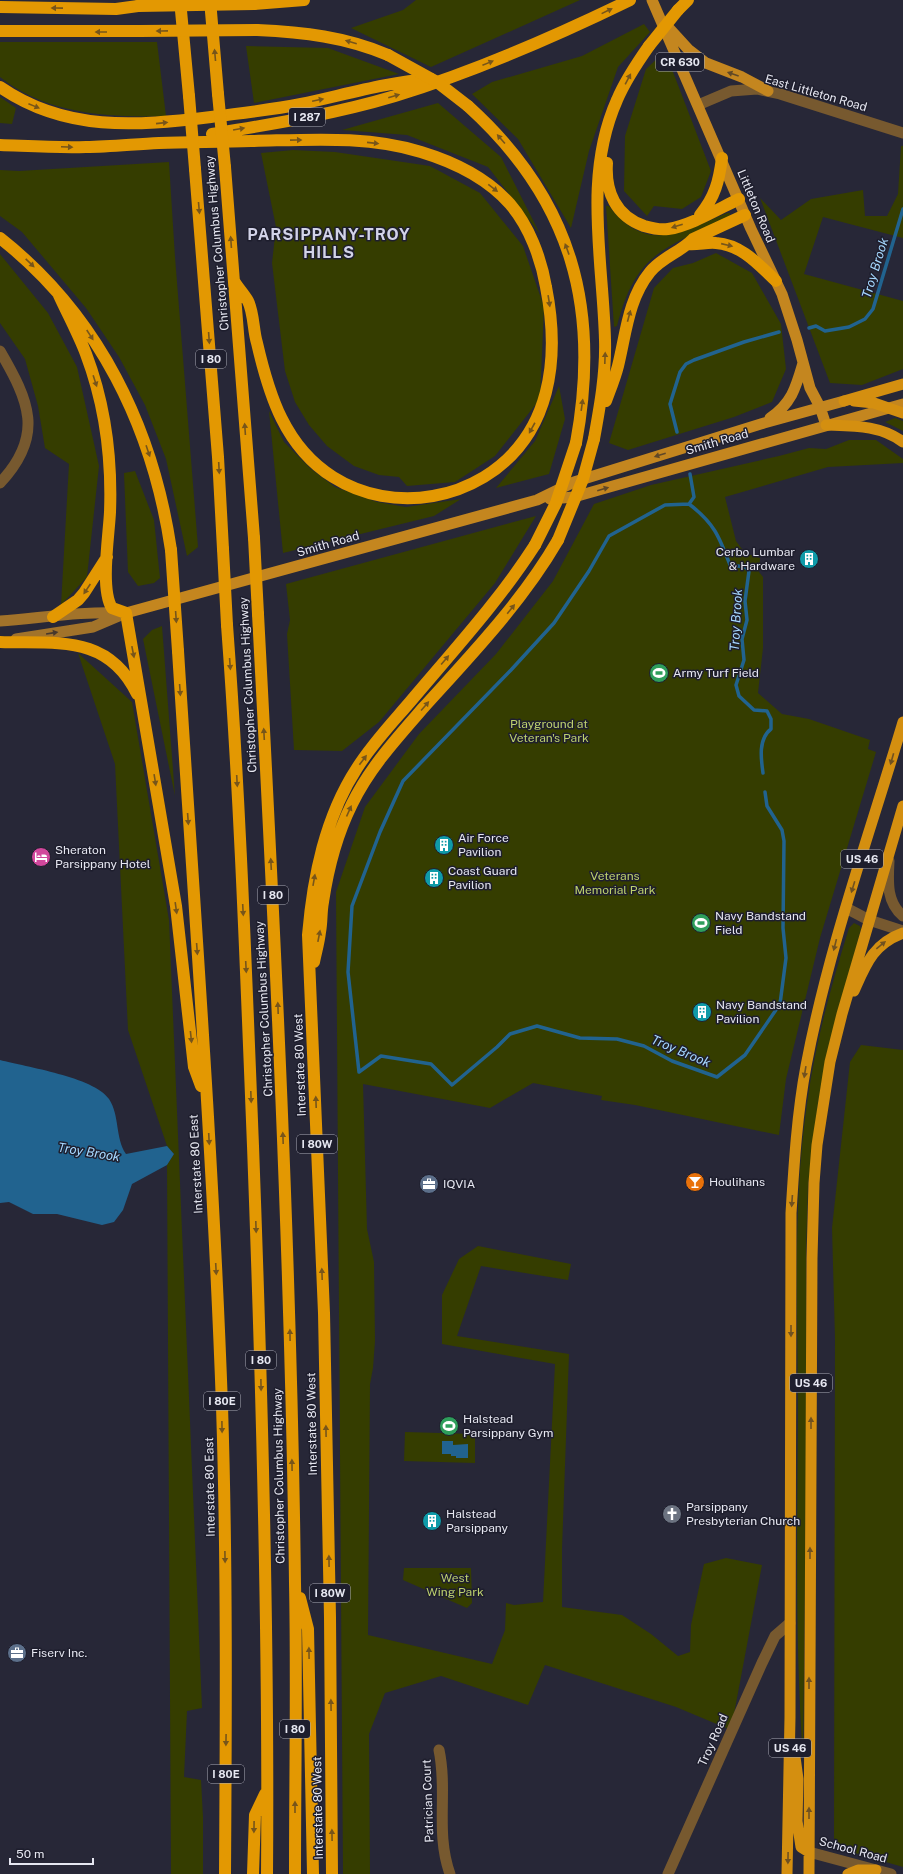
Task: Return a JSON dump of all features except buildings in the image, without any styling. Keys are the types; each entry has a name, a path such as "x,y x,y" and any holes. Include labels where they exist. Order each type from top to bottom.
{"highway":[{"path":"124,0 138,6"},
{"path":"166,0 184,40"},
{"name":"Christopher Columbus Highway","path":"180,0 218,458 227,625 236,749 259,1313 264,1510 267,1874"},
{"name":"Christopher Columbus Highway","path":"210,0 225,167 254,538 284,1137 295,1583 295,1874"},
{"path":"0,7 116,9 138,6 254,4 304,0"},
{"name":"I 287","path":"0,145 85,147 160,143 338,111 394,96 452,77 543,40 630,0"},
{"path":"594,439 603,386 605,340 598,189 604,144 616,101 636,63 678,10 688,0"},
{"name":"Interstate 80 West","path":"0,31 140,32 258,30 301,33 340,39 388,55 436,82 468,106 499,136 526,169 546,202 571,260 580,298 585,339 584,387 576,443 556,503 535,545 496,599 376,743 357,768 331,820 315,875 308,935 324,1337 330,1617 332,1874"},
{"path":"0,87 23,101 59,115 100,123 140,125 248,112 298,104 405,81 452,77"},
{"path":"616,101 611,124 606,169 607,184 611,197 619,209 628,218 651,228 668,229 698,218 739,199"},
{"path":"160,143 306,140 381,143 419,151 438,158 472,174 486,183 512,206 522,221 531,238 545,278 552,320 552,342 549,384 544,402 528,434 516,450 504,463 474,483 438,496 402,499 384,496 350,486 334,478 314,462 292,439 282,422 270,393 261,363 249,304 234,281"},
{"path":"698,218 710,203 716,190 722,158"},
{"path":"310,974 320,933 322,904 332,861 340,830 352,804 366,778 408,726 509,611 538,574 558,540 583,479 617,368 630,313 639,289 647,276 660,261 688,244 693,239 745,215"},
{"path":"0,238 24,258 58,293 85,354 102,406 107,434 110,491 107,597 112,608 126,613 176,906 194,1066 207,1100"},
{"path":"688,244 696,245 715,243 734,247 748,255 776,281"},
{"name":"Interstate 80 East","path":"58,293 87,330 103,355 131,408 143,436 160,492 170,550 178,651 207,1100 219,1338 225,1551 225,1874"},
{"path":"844,401 903,384"},
{"path":"844,401 874,403 903,413"},
{"path":"826,425 874,428 903,442"},
{"path":"53,617 78,600 108,556"},
{"path":"0,642 70,644 96,651 112,660 123,671 130,680 143,708"},
{"name":"US 46","path":"787,1874 790,1717 791,1213 794,1157 806,1066 837,937 903,722"},
{"name":"US 46","path":"809,1874 812,1258 814,1183 824,1100 838,1029 903,806"},
{"path":"838,1029 865,966 873,953 886,941 903,932"},
{"path":"295,1583 308,1629 313,1874"},
{"path":"790,1717 798,1779 797,1821 801,1847 809,1852"},
{"path":"253,1874 254,1815 267,1792"},
{"path":"848,1874 858,1870 876,1870"}],"main road":[{"name":"Littleton Road","path":"652,0 722,158 745,215 788,310 804,362 810,388 820,407 826,425"},
{"path":"661,20 688,49 706,63 742,77 768,91"},
{"path":"764,422 778,413 792,397 804,362"},
{"name":"Smith Road","path":"538,500 574,482 764,422 844,401"},
{"name":"Smith Road","path":"0,642 93,627 126,613 538,500 574,497 903,404"},
{"name":"Smith Road","path":"0,621 53,617 89,612 126,613"}],"street":[{"name":"East Littleton Road","path":"698,105 738,90 752,89 768,91 903,133"},
{"path":"0,351 24,395 28,424 21,454 11,471 0,483"},
{"path":"889,853 888,884 892,902 903,916"},
{"path":"846,908 869,920 903,932"},
{"name":"Troy Road","path":"668,1874 763,1659 775,1636 790,1623"},
{"name":"Patrician Court","path":"439,1750 443,1766 441,1823 443,1853 450,1874"},
{"name":"School Road","path":"809,1852 891,1874"}],"green space":[{"path":"416,0 580,0 431,67 351,28 403,10"},
{"path":"644,24 650,32 618,67 589,151 571,228 518,139 472,94 492,82 582,56"},
{"path":"0,42 157,42 166,116 122,116 101,114 79,111 37,99 0,77"},
{"path":"246,46 328,48 399,74 254,103"},
{"path":"659,57 673,72 711,171 701,197 682,209 654,206 647,216 624,191 625,136 646,69"},
{"path":"0,97 16,108 12,124 0,123"},
{"path":"438,103 501,157 540,234 488,167 407,135 342,130"},
{"path":"901,146 903,146 903,238 823,217 804,274 903,301 903,369 862,385 830,383 760,198 781,220 811,199 863,190 865,216 887,216 898,194"},
{"path":"293,150 335,152 430,166 480,193 523,246 544,307 540,399 495,456 455,482 407,486 399,477 379,475 354,466 327,446 309,425 295,402 285,371 272,263 276,227 261,153"},
{"path":"169,162 198,547 187,556 166,459 145,405 119,357 86,308 22,232 0,216 0,170 19,171"},
{"path":"606,206 609,206 623,221 637,230 650,235 665,235 679,232 727,213 730,213 730,216 719,223 680,240 654,257 635,279 628,292 617,326 614,327"},
{"path":"716,253 752,273 781,324 786,369 772,402 734,417 628,450 609,443 654,288 673,268 693,263"},
{"path":"0,254 48,313 77,367 99,466 87,577 61,605 69,464 45,448 38,406 25,359 0,323"},
{"path":"559,386 565,419 549,474 496,488 535,441"},
{"path":"269,411 284,442 311,469 335,487 377,502 406,507 461,499 434,516 283,553"},
{"path":"895,418 903,421 903,431 885,422"},
{"name":"Veterans Memorial Park","path":"849,440 876,440 903,459 903,463 828,467 725,497 736,541 745,553 760,558 759,572 763,577 763,648 758,693 782,714 809,719 870,740 868,749 876,752 820,938 786,1079 779,1135 635,1105 601,1100 602,1096 533,1083 490,1108 363,1084 367,1229 374,1262 375,1341 370,1384 368,1635 492,1664 505,1630 506,1603 514,1605 543,1602 555,1364 442,1344 442,1295 459,1259 478,1246 571,1264 568,1280 481,1266 457,1336 569,1354 562,1549 562,1607 622,1615 651,1634 678,1656 690,1652 691,1625 704,1564 726,1558 762,1565 731,1730 676,1707 545,1665 528,1705 441,1676 385,1693 369,1734 370,1874 343,1874 336,892 365,807 419,734 496,654 553,581 594,504 651,485 809,448 826,449"},
{"path":"135,471 154,520 160,578 154,583 138,586 128,572 124,473"},
{"path":"536,516 495,583 379,722 342,751 294,750 287,634 290,620 286,584"},
{"path":"162,626 175,796 143,639 152,630"},
{"path":"78,653 132,702 169,920 202,1708 187,1711 184,1777 201,1780 203,1817 203,1874 171,1874 167,1165 174,1154 167,1146 128,1030 115,764"},
{"path":"854,923 860,926 861,929 829,1046 818,1103 808,1186 806,1252 806,1496 803,1758 800,1716 797,1588 797,1261 799,1182 802,1143 814,1059 836,972 849,928"},
{"path":"861,1045 903,1050 903,1867 834,1847 835,1338 832,1228 850,1062"},
{"path":"405,1432 475,1434 475,1463 404,1461"},
{"name":"West Wing Park","path":"404,1568 471,1568 472,1603 467,1608 403,1580"}],"water":[{"path":"0,1060 59,1074 75,1079 101,1091 109,1099 115,1113 120,1141 126,1154 167,1146 174,1154 167,1165 132,1184 123,1210 114,1222 102,1225 57,1214 33,1214 9,1202 0,1203"},
{"path":"442,1441 453,1441 453,1445 468,1444 468,1458 456,1458 456,1456 451,1456 451,1454 442,1454"}],"waterway":[{"name":"Troy Brook","path":"809,328 816,326 825,331 849,327 865,319 873,309 903,209"},
{"name":"Troy Brook","path":"677,432 670,404 680,372 686,364 744,342 779,332"},
{"name":"Troy Brook","path":"690,474 694,497 689,504 704,517 715,531 730,565 745,567 749,571 745,601 747,620 742,639 744,660 736,685 739,696 754,710 767,711 771,719 771,729 764,738 761,750 763,773"},
{"name":"Troy Brook","path":"689,504 665,505 609,536 589,571 554,623 511,670 403,781 380,832 352,906 348,972 359,1072 381,1056 431,1064 452,1085 510,1034 537,1026 580,1038 617,1039 644,1046 672,1061 717,1077 745,1055 780,1004 786,958 783,928 784,841 782,830 767,806 765,792"}],"place":[{"name":"Cerbo Lumbar & Hardware","path":"809,559"},
{"name":"Army Turf Field","path":"659,673"},
{"name":"Air Force Pavilion","path":"444,845"},
{"name":"Sheraton Parsippany Hotel","path":"41,857"},
{"name":"Coast Guard Pavilion","path":"434,878"},
{"name":"Navy Bandstand Field","path":"701,923"},
{"name":"Navy Bandstand Pavilion","path":"702,1012"},
{"name":"Houlihans","path":"695,1182"},
{"name":"IQVIA","path":"429,1184"},
{"name":"Halstead Parsippany Gym","path":"449,1426"},
{"name":"Parsippany Presbyterian Church","path":"672,1514"},
{"name":"Halstead Parsippany","path":"432,1521"},
{"name":"Fiserv Inc.","path":"17,1653"}],"district":[{"name":"PARSIPPANY-TROY HILLS","path":"329,243"}],"park label":[{"name":"Playground at Veteran's Park","path":"549,731"}]}
